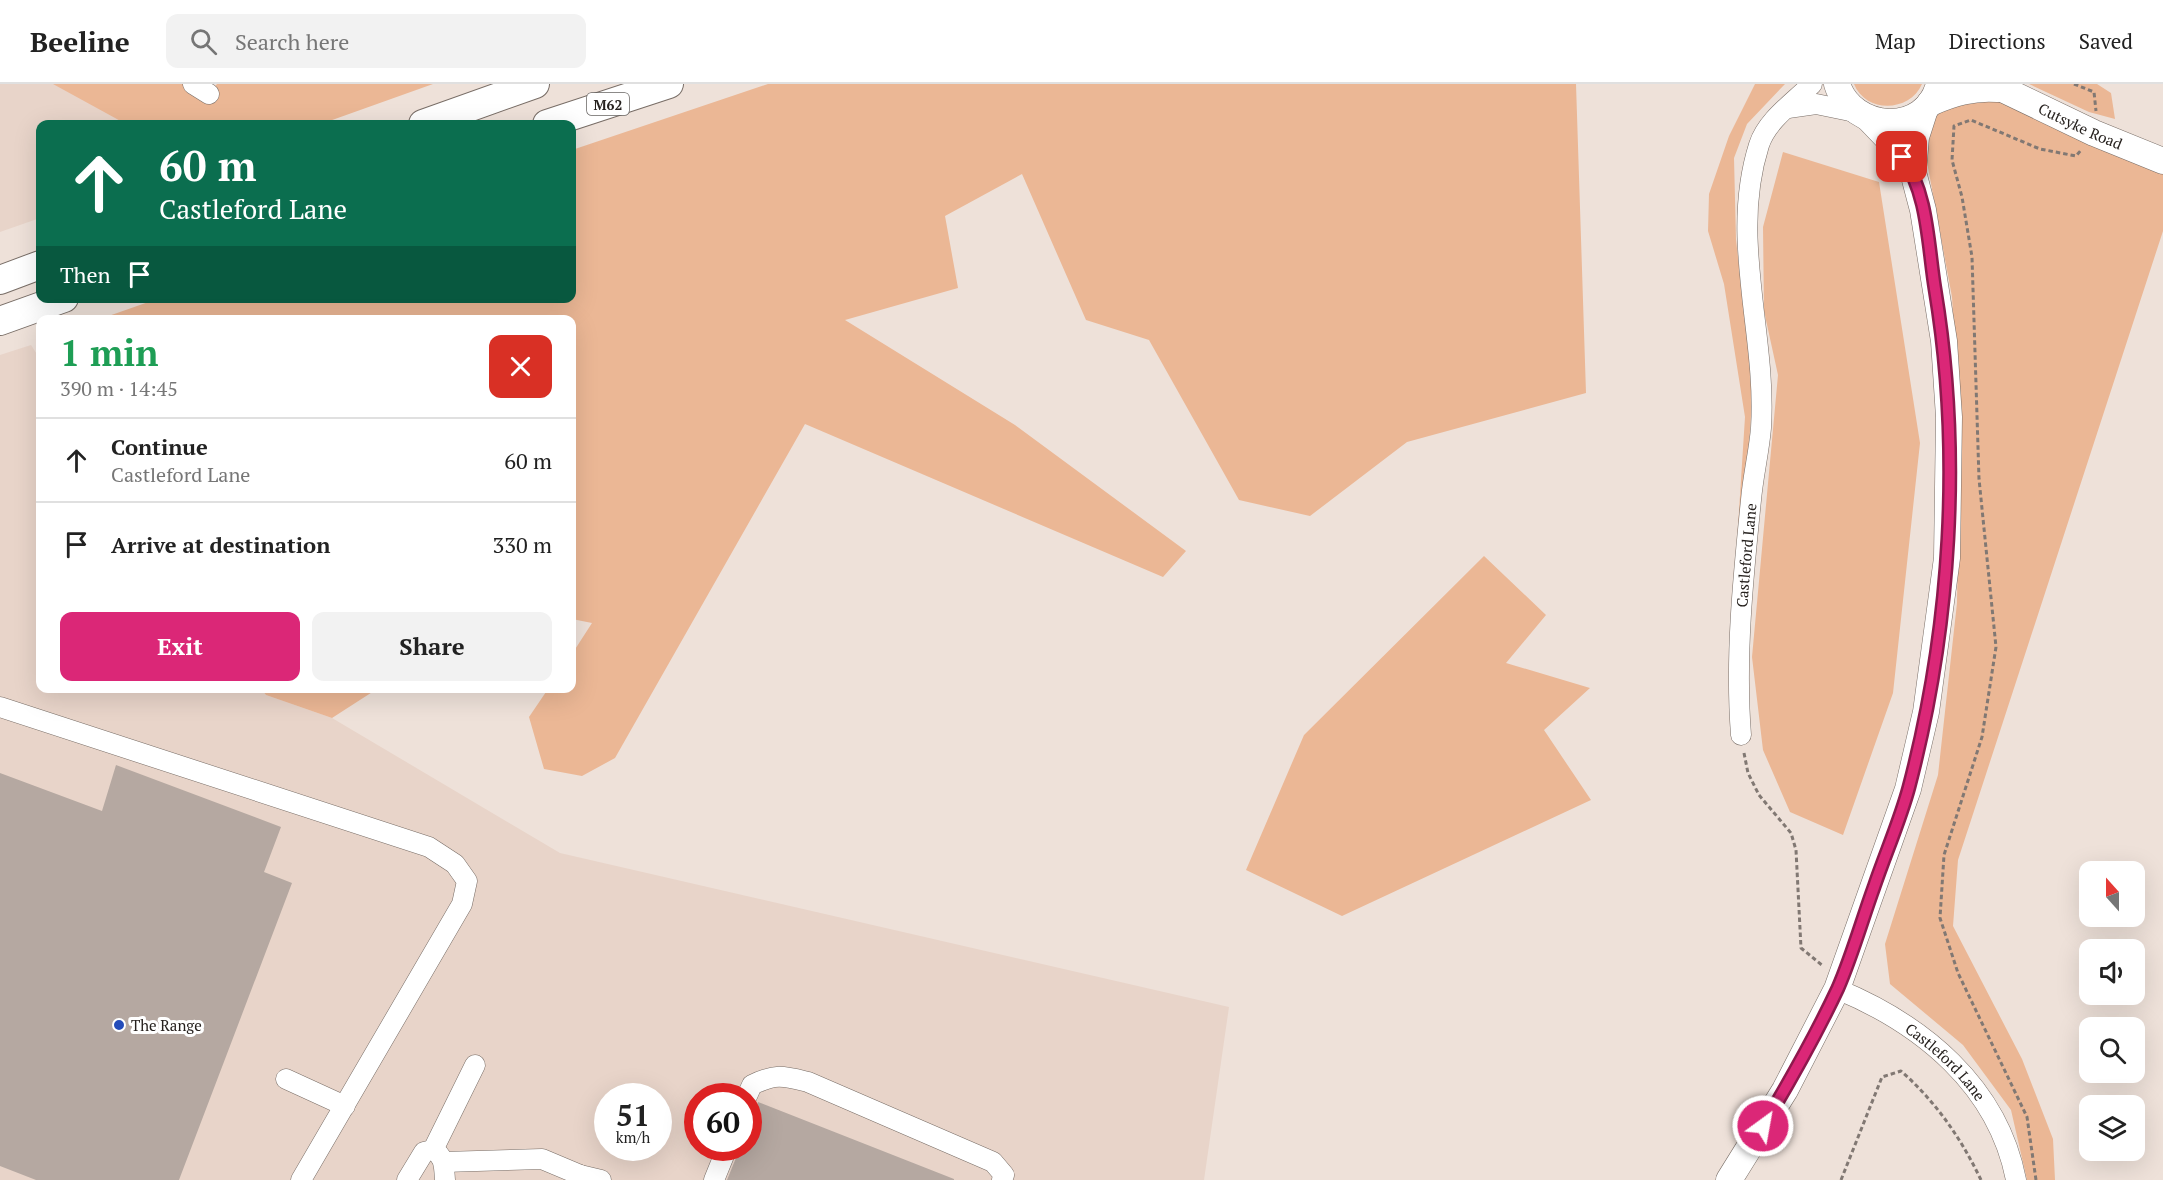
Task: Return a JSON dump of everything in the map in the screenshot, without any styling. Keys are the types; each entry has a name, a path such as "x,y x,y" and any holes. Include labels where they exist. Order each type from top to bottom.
{"highway":[{"path":"434,120 535,84"},
{"name":"M62","path":"559,120 669,84"},
{"path":"0,279 36,266"},
{"path":"0,321 50,303"}],"main road":[{"path":"1837,84 1843,99 1892,143 1913,172"},
{"name":"Cutsyke Road","path":"1862,116 1899,122 1931,99 1980,87 1995,86 2094,133 2163,161"},
{"path":"1729,1180 1785,1089 1839,984 1908,789 1926,712 1947,558 1949,417 1944,341 1923,210 1913,172 1916,137 1931,99"}],"street":[{"name":"Castleford Lane","path":"1741,735 1739,709 1743,592 1761,428 1761,384 1746,242 1750,181 1759,143 1772,122 1812,84"},
{"path":"1788,108 1816,104 1862,116"},
{"path":"0,707 418,843 455,864 467,881 462,904 301,1180"},
{"name":"Castleford Lane","path":"1839,984 1900,1020 1942,1051 1962,1072 2003,1136 2011,1155 2016,1180"},
{"path":"440,1164 475,1065"},
{"path":"756,1083 770,1076 783,1076 808,1082 966,1149 993,1162 1009,1178"},
{"path":"286,1079 345,1106"},
{"path":"407,1180 424,1152 440,1164 542,1159 579,1178 601,1180"},
{"path":"714,1180 722,1161"}],"path":[{"path":"2036,1180 2027,1117 1958,974 1940,918 1944,855 1982,737 1996,647 1979,479 1972,257 1962,197 1952,160 1954,126 1971,120 2040,149 2076,156 2094,133 2097,117 2094,92 2074,84"},
{"path":"1741,735 1748,773 1760,795 1791,833 1796,850 1801,948 1839,984"},
{"path":"1841,1180 1882,1077 1901,1071 1922,1089 1952,1127 1981,1180"}],"shaded area":[{"path":"0,84 73,84 128,120 36,120 36,219 0,232"},
{"path":"53,84 193,84 209,93 217,84 433,84 332,120 119,120"},
{"path":"768,84 1576,84 1586,393 1407,442 1310,516 1239,500 1149,340 1086,320 1022,174 945,216 958,288 845,320 1015,425 1186,551 1163,577 805,424 615,758 582,776 544,769 529,717 545,693 576,693 576,648 592,623 576,620 576,315 111,315 146,303 576,303 576,149"},
{"path":"1755,84 1785,84 1747,124 1734,158 1736,240 1753,384 1749,447 1736,558 1745,417 1724,284 1708,231 1709,194 1729,136"},
{"path":"1854,84 1922,84 1908,100 1888,106 1868,101"},
{"path":"2029,84 2097,84 2111,93 2115,119 2089,112"},
{"path":"1984,94 2163,169 2163,231 1958,860 1953,926 2022,1059 2053,1139 2055,1180 2027,1180 2011,1110 1963,1045 1890,984 1885,944 1938,775 1957,603 1960,427 1952,297 1924,146 1934,111"},
{"path":"1783,152 1879,182 1920,443 1893,693 1843,835 1790,812 1763,750 1752,657 1778,375 1764,311 1763,227"},
{"path":"31,345 36,353 36,693 264,693 332,718 560,853 1229,1007 1204,1180 0,1180 0,355"},
{"path":"1484,556 1546,615 1506,663 1590,688 1544,730 1591,800 1342,916 1246,870 1304,735"},
{"path":"264,693 371,693 332,718"}],"building":[{"name":"The Range","path":"116,765 281,827 264,872 292,883 179,1180 36,1180 0,1166 0,773 102,811"},
{"path":"762,1104 954,1179 954,1180 727,1180 735,1161 762,1161"}],"place":[{"name":"The Range","path":"119,1025"}],"route":[{"path":"1763,1126 1785,1089 1841,980 1908,789 1926,712 1939,632 1947,558 1949,417 1944,341 1923,210 1913,172 1902,157"}]}
